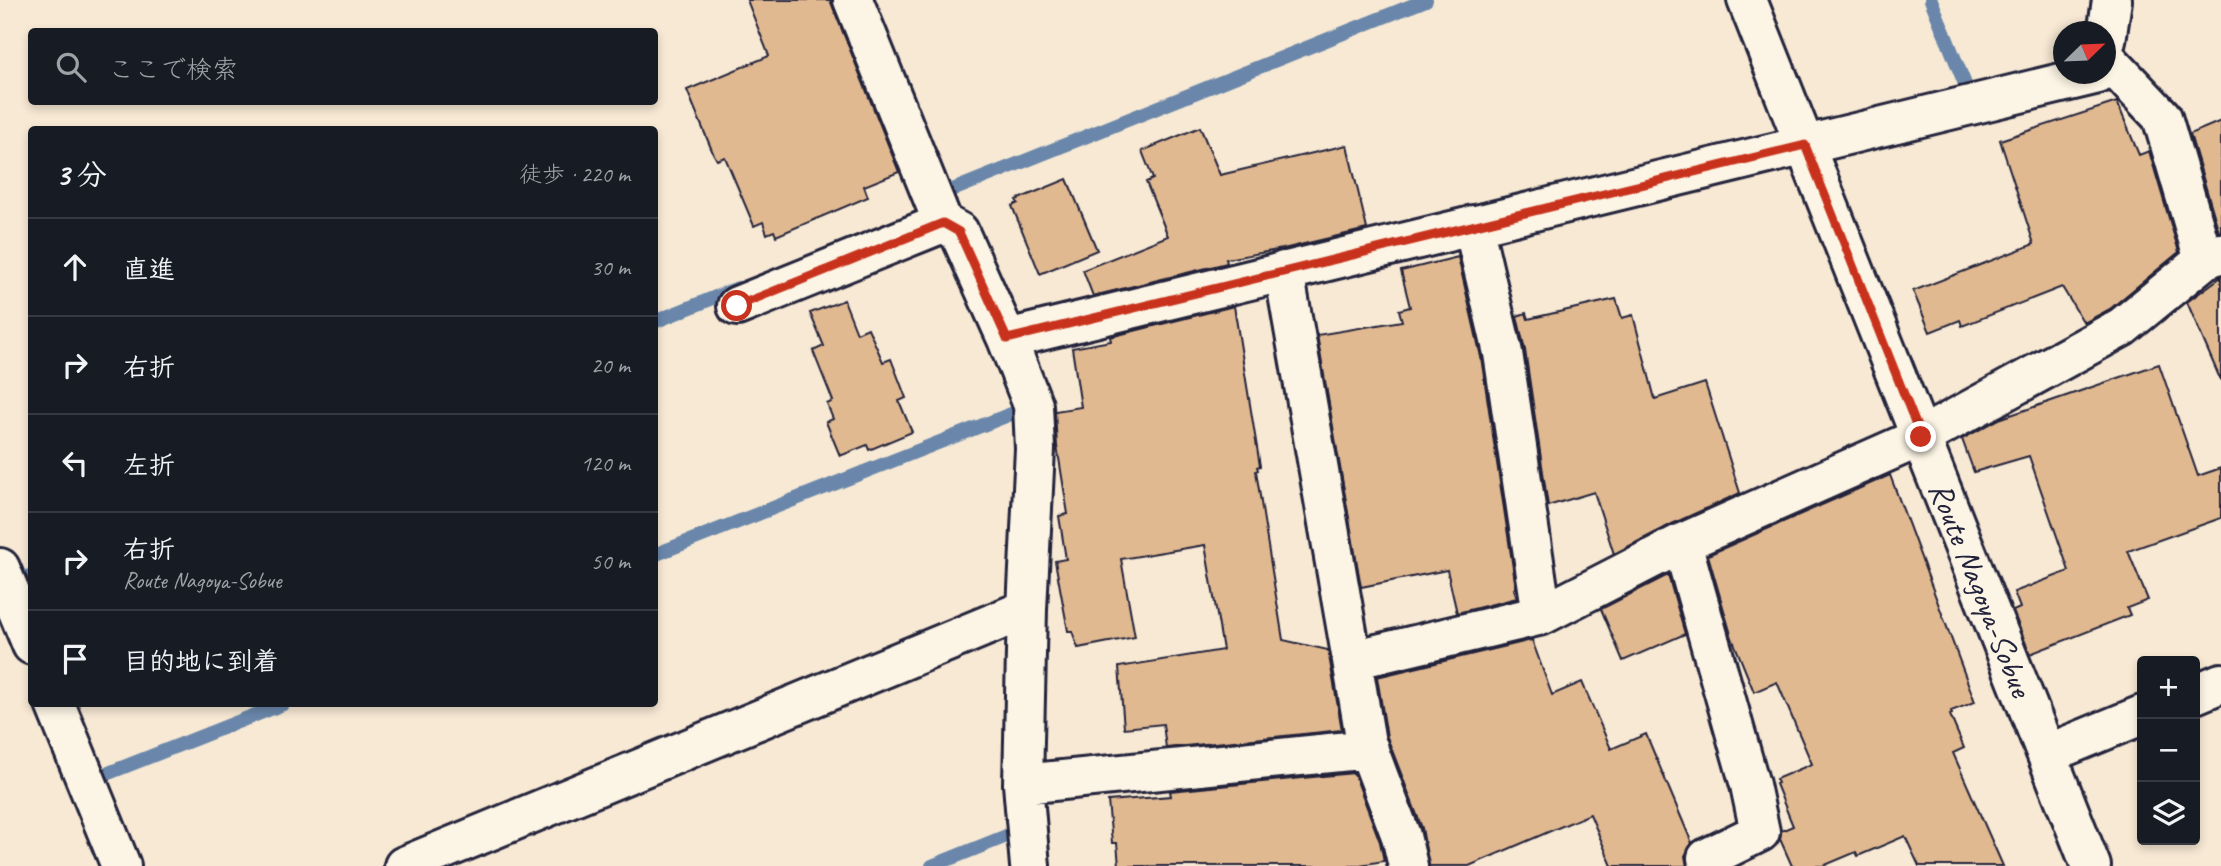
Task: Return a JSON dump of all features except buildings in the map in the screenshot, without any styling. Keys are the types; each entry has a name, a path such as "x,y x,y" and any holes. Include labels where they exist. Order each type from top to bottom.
{"street":[{"path":"853,0 943,223 959,232 1033,405 1035,449 1027,608 1023,784 1030,866"},
{"name":"Route Nagoya-Sobue","path":"1747,0 2091,866"},
{"path":"2108,21 2112,0"},
{"path":"1352,660 1542,615 1682,543 1921,437 2122,327 2212,256 2162,117 2116,69"},
{"path":"1007,339 2057,84"},
{"path":"737,306 943,223"},
{"path":"1473,225 1503,353 1542,615"},
{"path":"1284,271 1369,749 1401,836 1408,866"},
{"path":"1682,543 1750,785 1760,832 1707,859 1711,866"},
{"path":"0,568 28,635"},
{"path":"404,866 1027,608"},
{"path":"2200,692 2221,684"},
{"path":"56,707 121,866"},
{"path":"2047,754 2137,717"},
{"path":"1023,784 1369,749"}],"waterway":[{"path":"950,191 1426,0"},
{"path":"1931,0 1967,89"},
{"path":"658,320 738,288"},
{"path":"658,553 1011,414"},
{"path":"106,774 275,707"},
{"path":"932,866 1009,835"}],"route":[{"path":"737,306 943,223 959,232 1007,339 1805,145 1921,437"}]}
